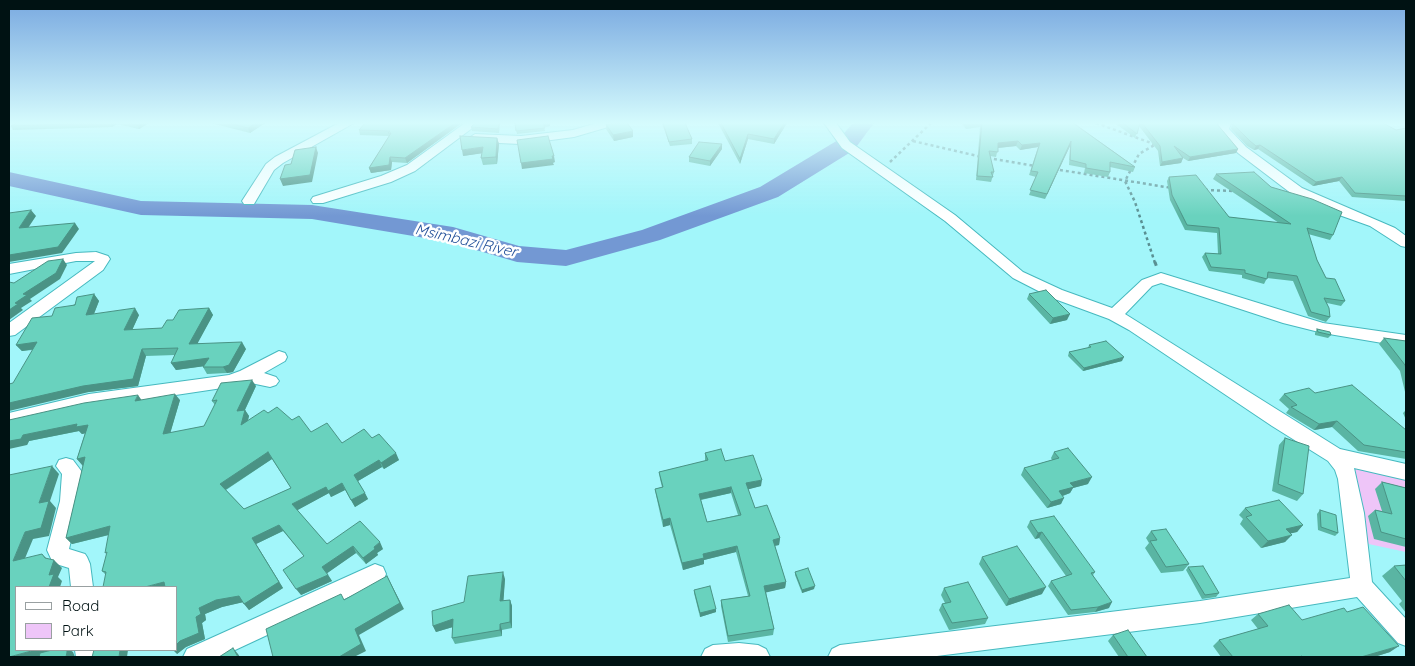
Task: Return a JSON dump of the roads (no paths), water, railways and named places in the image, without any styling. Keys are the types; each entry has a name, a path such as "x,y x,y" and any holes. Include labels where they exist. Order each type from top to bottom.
{"street":[{"path":"249,201 270,167 290,154"},
{"path":"318,200 386,179 411,168 431,154"},
{"path":"859,154 950,218 1018,275 1057,294 1115,315 1135,326 1245,397 1278,421 1335,456 1406,472"},
{"path":"1247,154 1297,191 1333,208 1390,230 1406,243"},
{"path":"9,269 76,257 96,256 103,259 98,267 9,331"},
{"path":"1115,315 1147,282 1161,278 1288,319 1323,328 1406,341"},
{"path":"9,420 89,401 229,381 246,376 279,357"},
{"path":"246,376 270,381"},
{"path":"1335,456 1344,467 1348,479 1354,513 1362,586 1406,635"},
{"path":"66,466 72,472 70,501 58,550 61,556 77,561 79,564 82,586"},
{"path":"195,657 375,574"},
{"path":"840,657 1200,612 1362,586"},
{"path":"714,657 739,655 758,657"}],"waterway":[{"name":"Msimbazi River","path":"9,179 141,208 312,212 453,235 517,254 566,258 651,235 769,192 831,154"}]}
